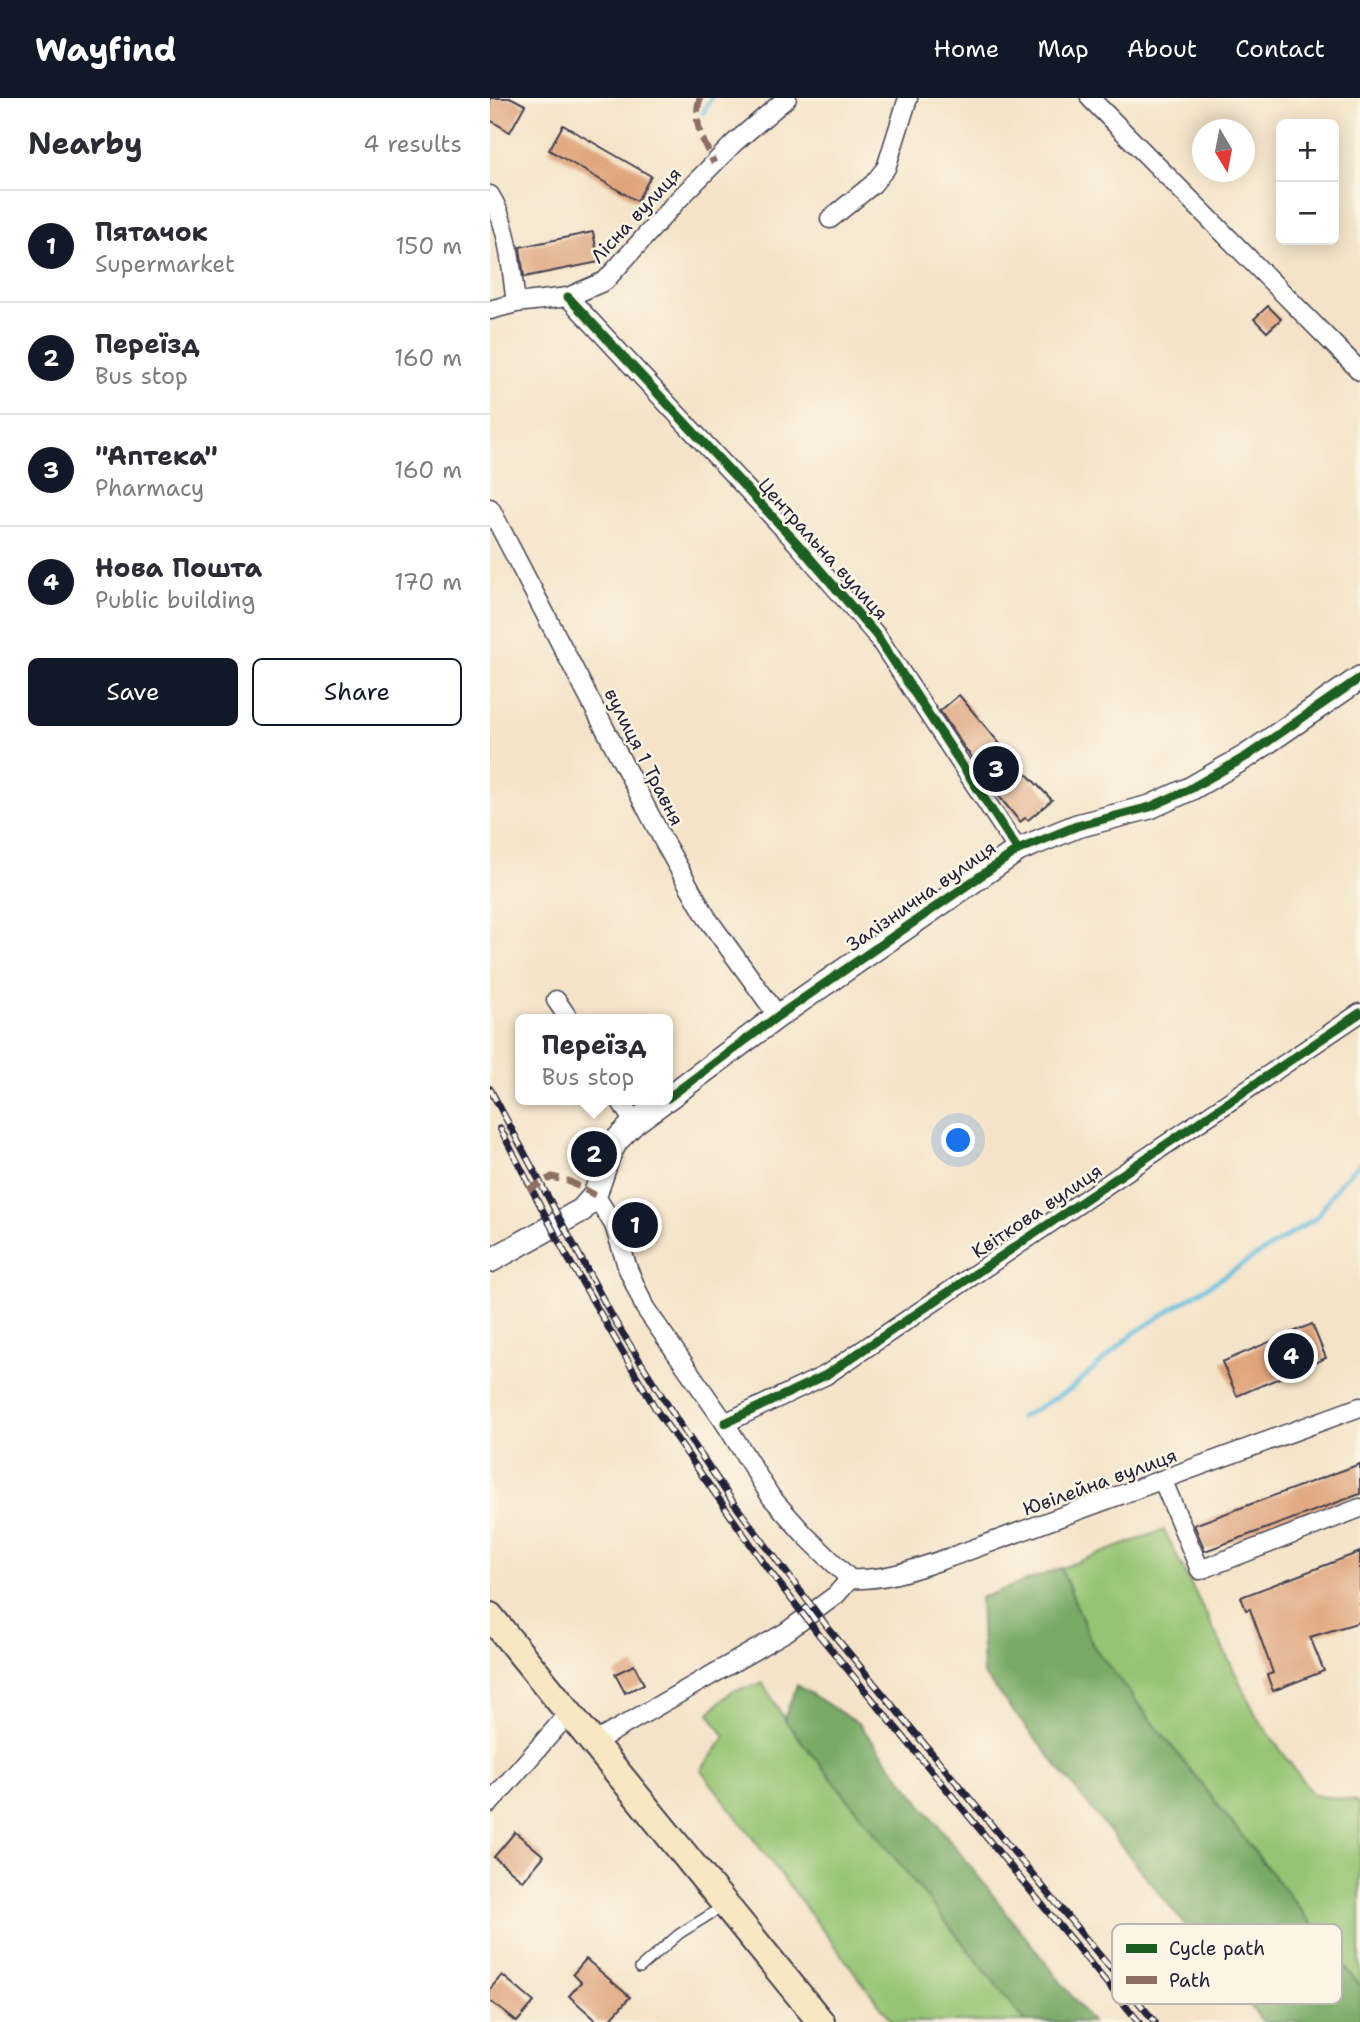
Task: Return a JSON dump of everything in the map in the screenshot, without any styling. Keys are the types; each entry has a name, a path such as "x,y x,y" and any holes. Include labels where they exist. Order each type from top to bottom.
{"main road":[{"path":"490,1616 821,2022"}],"street":[{"name":"Лісна вулиця","path":"490,310 516,303 568,297 604,281 734,143 787,98"},
{"path":"830,219 873,184 886,168 908,98"},
{"path":"1090,98 1360,371"},
{"path":"490,195 497,206 503,229 516,303"},
{"name":"Центральна вулиця","path":"568,297 796,542 877,636 1018,850"},
{"name":"вулиця 1 Травня","path":"490,508 664,842 707,918 778,1016"},
{"name":"Залізнична вулиця","path":"673,1094 778,1016 1018,850 1077,826 1150,807 1189,789 1247,756 1360,678"},
{"path":"556,1000 566,1014"},
{"name":"Квіткова вулиця","path":"724,1423 826,1375 1360,1013"},
{"path":"623,1105 635,1123"},
{"name":"Залізнична вулиця","path":"595,1195 609,1154 617,1140 658,1105"},
{"path":"490,1261 582,1210 595,1195 614,1225 628,1269 645,1308 771,1497 804,1534 850,1578 836,1595 786,1632 593,1743"},
{"name":"Ювілейна вулиця","path":"850,1578 871,1580 904,1572 1163,1481 1360,1407"},
{"path":"1163,1481 1199,1570 1360,1508"},
{"path":"490,1803 569,1713"}],"lane":[{"path":"640,1968 679,1934 726,1904"}],"green space":[{"path":"1164,1530 1257,1717 1313,1795 1356,1801 1360,1807 1360,1986 1342,1963 1342,1924 1311,1924 1093,1646 1061,1568"},
{"path":"1061,1568 1093,1646 1311,1924 1184,1924 983,1674 980,1598"},
{"path":"763,1683 784,1719 1026,2022 893,2022 888,2016 701,1770 725,1737 709,1713 732,1691"},
{"path":"797,1685 859,1724 1092,2022 1026,2022 784,1719"},
{"path":"1342,1963 1360,1986 1360,2022 1263,2022 1249,2004 1342,2004"}],"building":[{"path":"490,98 512,98 525,105 510,132 490,120"},
{"path":"563,125 651,176 637,201 549,150"},
{"path":"593,232 599,262 524,277 520,247"},
{"path":"1268,306 1281,319 1267,332 1254,319"},
{"path":"959,695 1015,762 1052,800 1028,820 1025,818 1020,822 989,784 992,782 940,711"},
{"path":"1312,1324 1326,1358 1237,1396 1222,1362"},
{"path":"1360,1464 1360,1494 1205,1551 1194,1525"},
{"path":"1360,1552 1360,1622 1310,1637 1324,1671 1273,1691 1267,1675 1273,1673 1250,1609 1246,1610 1241,1597"},
{"path":"634,1665 644,1684 625,1693 615,1674"},
{"path":"515,1832 544,1856 523,1881 494,1857"},
{"path":"586,1959 630,1997 608,2022 598,2022 569,1996 581,1982 573,1974"},
{"path":"502,1975 534,2002 517,2022 490,2001 490,1989"}],"waterway":[{"path":"703,113 711,98"},
{"path":"1020,1418 1071,1389 1134,1333 1316,1218 1340,1183 1360,1163"}],"railway":[{"path":"490,1089 613,1318 733,1502 829,1629 1112,1970"},
{"path":"500,1128 565,1253 657,1411 768,1569 820,1636 1112,1989"},
{"path":"1124,2004 1139,2022"},
{"path":"1140,2004 1155,2022"}],"marked path":[{"path":"700,98 698,124 714,163"},
{"path":"528,1190 552,1177 568,1181 595,1195"}],"cycle path":[{"path":"568,297 796,542 877,636 1018,850"},
{"path":"673,1094 778,1016 1018,850 1077,826 1150,807 1190,789 1247,756 1360,678"},
{"path":"725,1423 826,1375 1360,1013"}],"place":[{"name":"\"Аптека\"","path":"996,769"},
{"name":"Переїзд","path":"594,1154"},
{"name":"Пятачок","path":"635,1225"},
{"name":"Нова Пошта","path":"1291,1356"}]}
